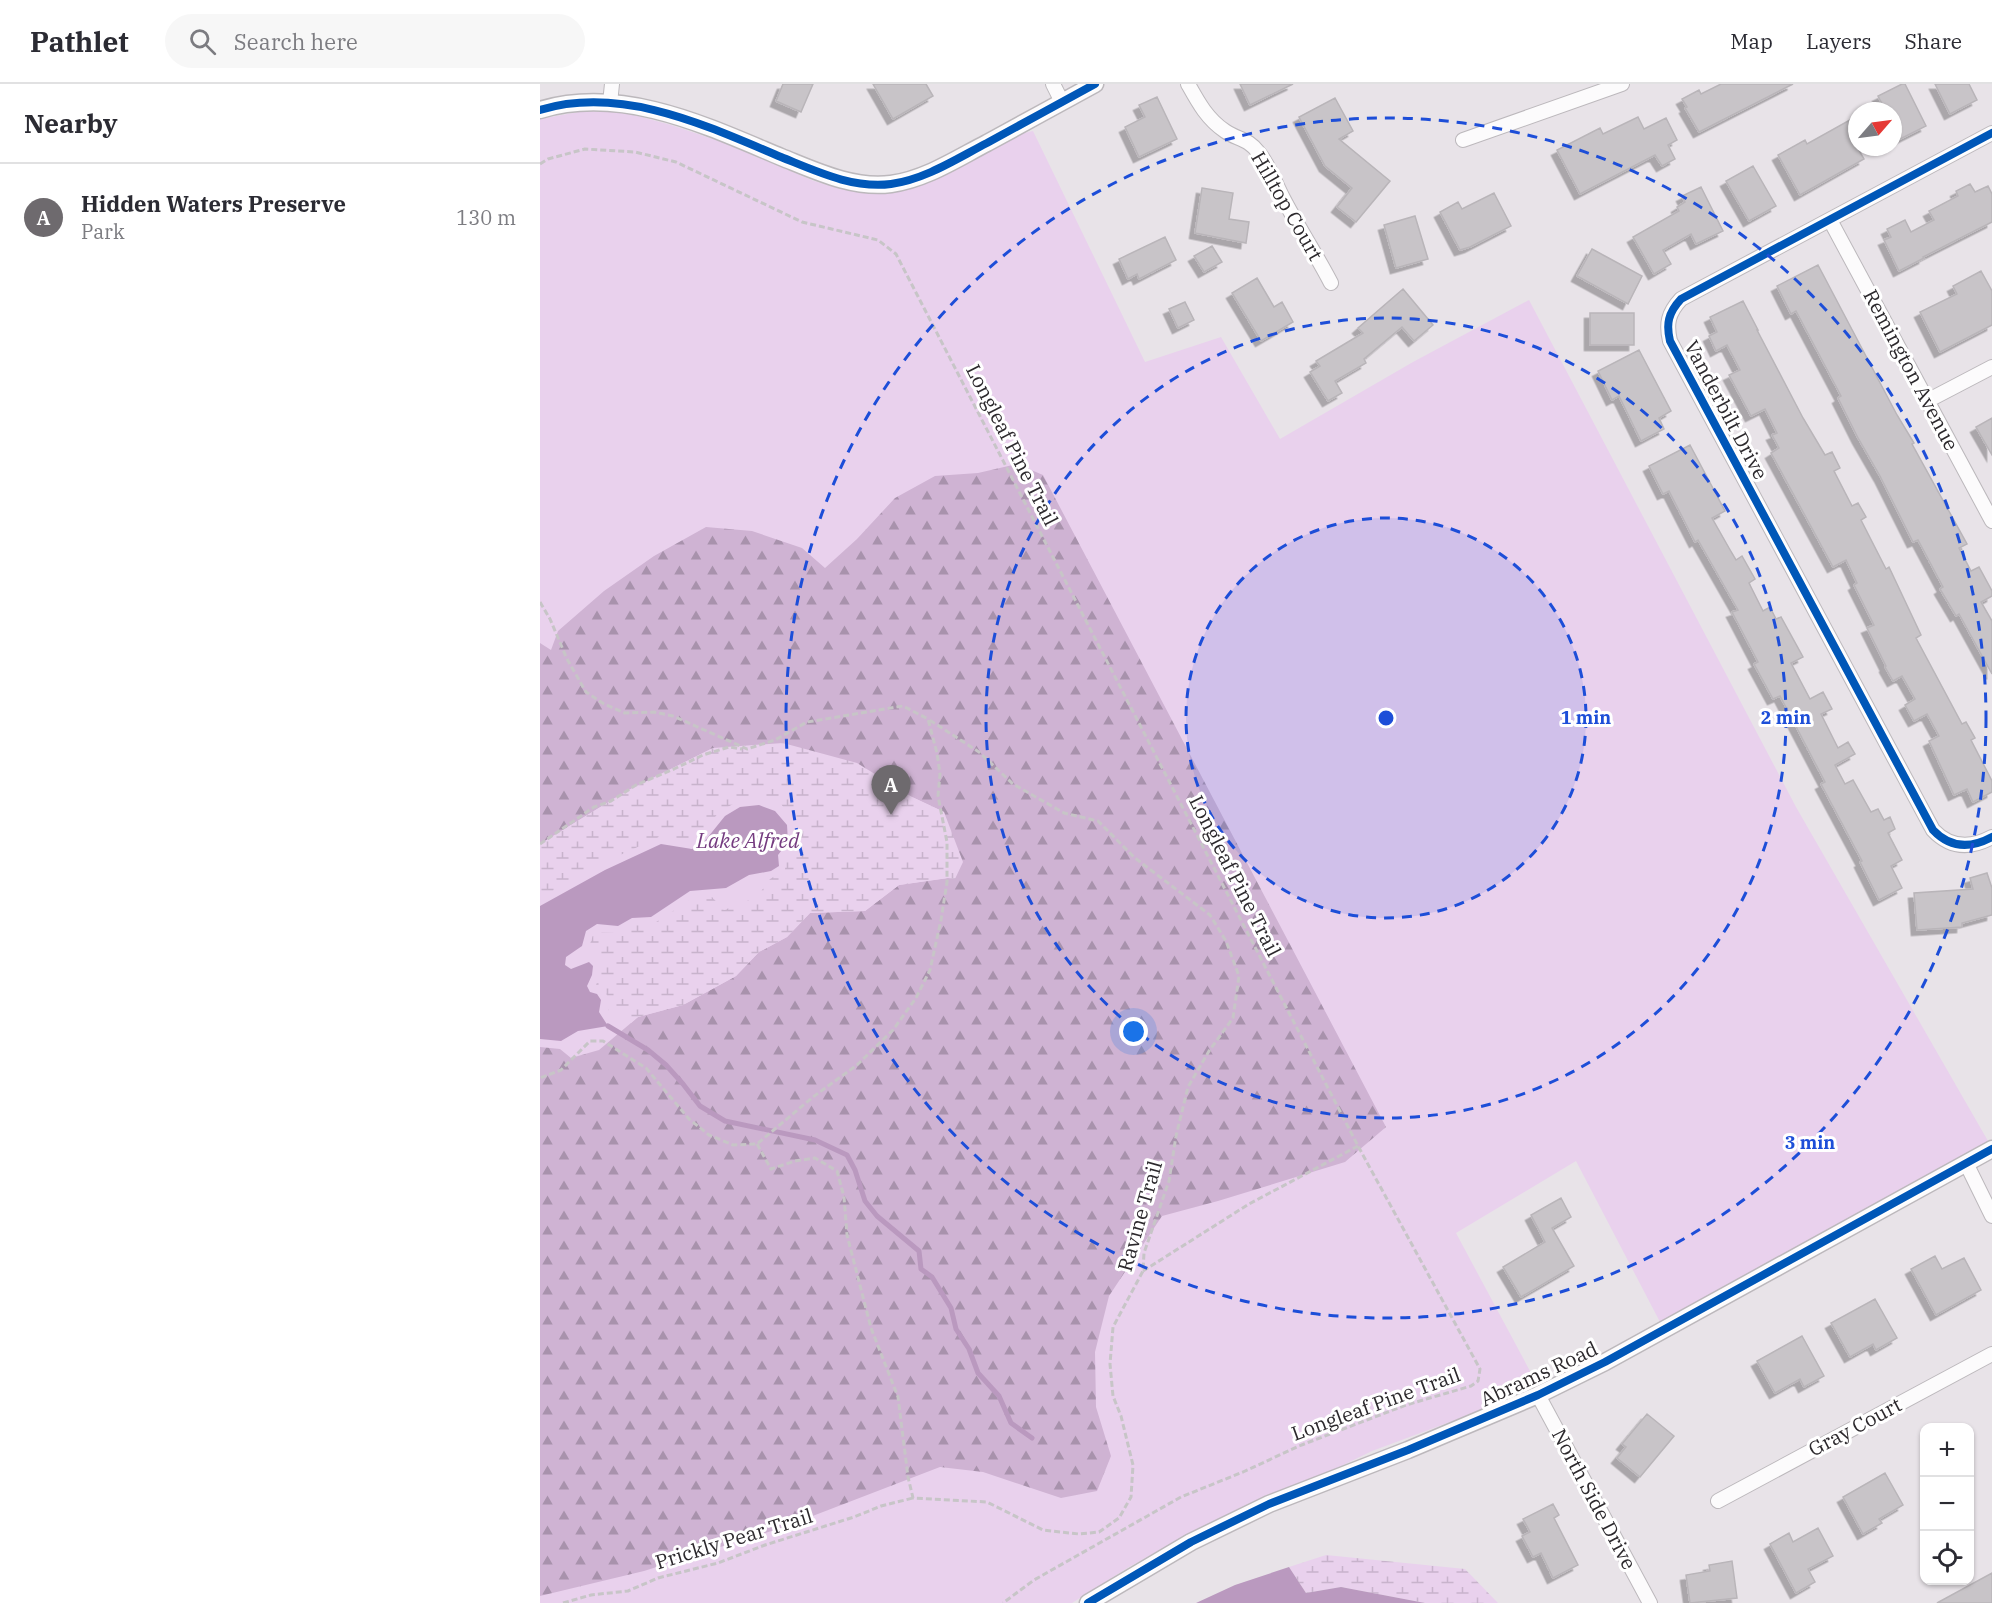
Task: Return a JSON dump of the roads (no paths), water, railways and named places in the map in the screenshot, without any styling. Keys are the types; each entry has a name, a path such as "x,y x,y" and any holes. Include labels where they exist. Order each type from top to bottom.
{"street":[{"path":"610,103 612,84"},
{"path":"1053,84 1062,102"},
{"path":"540,110 584,102 625,103 724,133 818,172 868,184 891,184 928,175 1095,84"},
{"name":"Hilltop Court","path":"1188,84 1199,105 1212,121 1226,132 1245,139 1258,152 1331,283"},
{"path":"1463,140 1622,84"},
{"name":"Vanderbilt Drive","path":"1992,134 1681,299 1668,318 1667,330 1670,341 1933,830 1947,842 1960,845 1974,844 1992,837"},
{"name":"Remington Avenue","path":"1830,220 1992,521"},
{"path":"1927,401 1992,367"},
{"name":"Abrams Road","path":"1088,1603 1191,1542 1269,1504 1408,1450 1538,1395 1605,1362 1992,1149"},
{"path":"1966,1163 1992,1216"},
{"name":"Gray Court","path":"1718,1501 1992,1354"},
{"name":"North Side Drive","path":"1538,1395 1650,1603"}],"water":[{"name":"Lake Alfred","path":"759,805 775,811 787,825 788,842 778,855 779,866 771,871 749,875 726,888 690,891 651,917 632,918 618,926 597,924 586,931 582,946 566,957 565,965 571,969 589,962 593,966 587,986 590,992 597,994 601,1000 599,1012 608,1026 578,1031 561,1041 540,1039 540,906 605,870 661,844 692,849 704,842 725,816 740,807"},
{"path":"1289,1567 1306,1593 1341,1587 1425,1603 1196,1603 1235,1585"}],"waterway":[{"path":"608,1026 648,1050 666,1065 700,1106 725,1121 815,1140 847,1155 855,1170 865,1201 877,1216 919,1251 921,1269 932,1277 951,1308 956,1329 969,1349 978,1373 999,1396 1011,1423 1032,1438"}],"place":[{"name":"Hidden Waters Preserve","path":"891,815"}]}
